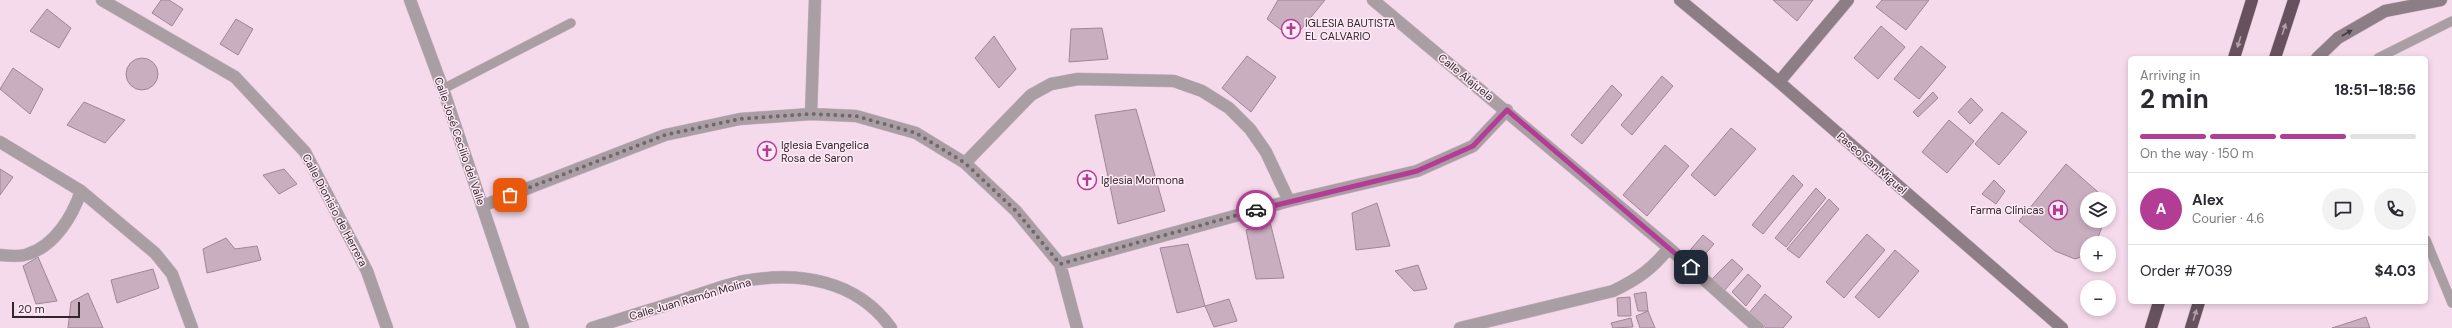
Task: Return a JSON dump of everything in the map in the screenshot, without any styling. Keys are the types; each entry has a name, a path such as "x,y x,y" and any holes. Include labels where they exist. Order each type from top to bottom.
{"highway":[{"path":"2235,56 2252,0"},
{"path":"2276,56 2294,0"},
{"path":"2151,328 2158,304"},
{"path":"2191,328 2198,304"}],"street":[{"name":"Calle Dionisio de Herrera","path":"102,0 235,77 305,152 367,271 387,328"},
{"name":"Calle José Cecilio del Valle","path":"410,0 443,89 523,328"},
{"path":"811,114 815,0"},
{"name":"Calle Alajuela","path":"1373,0 1507,110 1669,248 1758,328"},
{"name":"Paseo San Miguel","path":"1680,0 1779,82 2062,328"},
{"path":"1779,82 1848,0"},
{"path":"2319,56 2338,38 2385,11 2441,0"},
{"path":"965,163 1031,95 1051,84 1078,79 1174,81 1202,91 1229,108 1250,129 1266,152 1289,201"},
{"path":"1060,264 1289,201 1417,171 1473,146 1507,110"},
{"path":"482,206 665,135 740,119 811,114 856,116 916,133 965,163 1016,211 1060,264 1077,328"},
{"path":"0,142 81,191 155,253 172,274 192,328"},
{"path":"0,256 28,254 41,248 57,234 76,207 81,191"},
{"path":"1460,328 1613,291 1632,282 1654,267 1669,248"},
{"name":"Calle Juan Ramón Molina","path":"592,328 743,282 786,276 822,280 855,294 882,316 891,328"}],"lane":[{"path":"2382,56 2452,21"},
{"path":"443,89 571,23"},
{"path":"2428,245 2452,303"}],"building":[{"path":"161,0 169,0 183,9 172,26 152,13"},
{"name":"IGLESIA BAUTISTA EL CALVARIO","path":"1278,0 1325,0 1293,39 1267,19"},
{"path":"1773,0 1813,0 1797,21"},
{"path":"1882,0 1929,0 1906,30 1876,7"},
{"path":"47,9 71,28 59,48 30,31"},
{"path":"236,19 253,29 238,55 220,44"},
{"path":"1881,26 1905,47 1878,79 1854,58"},
{"path":"1102,28 1108,59 1069,62 1071,29"},
{"path":"994,36 1016,69 999,88 975,58"},
{"path":"1921,46 1946,67 1919,99 1894,79"},
{"path":"1247,56 1276,77 1251,112 1222,88"},
{"path":"139,58 145,58 154,62 158,74 154,86 145,90 139,90 130,86 126,77 126,71 130,62"},
{"path":"13,68 43,89 30,114 0,89"},
{"path":"1662,76 1673,86 1632,135 1621,125"},
{"path":"1612,85 1622,95 1582,144 1571,135"},
{"path":"1933,92 1938,98 1918,117 1913,112"},
{"path":"1971,98 1983,110 1970,124 1958,112"},
{"path":"84,102 125,120 105,143 67,125"},
{"path":"1136,109 1165,211 1118,224 1095,115"},
{"path":"2002,112 2027,132 1999,165 1975,144"},
{"path":"1949,120 1974,141 1947,173 1922,152"},
{"path":"1731,128 1756,149 1715,196 1691,175"},
{"path":"1665,145 1689,166 1647,216 1623,195"},
{"name":"Farma Clínicas","path":"2066,164 2098,192 2080,192 2080,228 2101,228 2099,236 2080,236 2080,257 2075,259 2055,251 2019,221"},
{"path":"0,169 13,177 0,195"},
{"path":"284,169 297,184 279,194 263,175"},
{"path":"1793,175 1803,185 1763,234 1752,225"},
{"path":"1994,180 2005,191 1996,204 1982,194"},
{"path":"1816,188 1826,198 1786,247 1775,238"},
{"path":"1829,199 1839,209 1799,258 1787,249"},
{"path":"1377,203 1390,246 1356,250 1352,213"},
{"path":"1270,222 1284,278 1256,279 1246,230"},
{"path":"1867,234 1885,250 1844,298 1826,282"},
{"path":"1703,235 1714,244 1696,265 1686,255"},
{"path":"226,238 235,249 257,246 261,260 207,273 203,249"},
{"path":"1188,244 1205,306 1177,313 1160,248"},
{"path":"1895,250 1919,271 1879,318 1855,297"},
{"path":"38,257 57,301 36,304 23,266"},
{"path":"1732,259 1743,269 1724,291 1712,279"},
{"path":"1418,265 1427,289 1414,291 1395,271"},
{"path":"153,269 159,288 117,303 111,280"},
{"path":"1748,274 1761,286 1746,306 1732,292"},
{"path":"1646,292 1648,311 1638,311 1634,294"},
{"path":"88,293 103,328 68,328 71,302"},
{"path":"1765,294 1792,317 1783,328 1766,328 1749,313"},
{"path":"1630,297 1631,316 1618,316 1617,298"},
{"path":"1229,299 1237,321 1214,327 1205,306"},
{"path":"1648,311 1655,328 1640,328 1636,316"},
{"path":"2366,317 2370,328 2332,328"},
{"path":"1631,318 1633,327 1613,328 1611,323"}],"way so far":[{"path":"510,195 665,135 740,119 811,114 856,116 916,133 965,163 1016,211 1060,264 1256,210"}],"place":[{"name":"IGLESIA BAUTISTA EL CALVARIO","path":"1291,29"},
{"name":"Iglesia Evangelica Rosa de Saron","path":"767,151"},
{"name":"Iglesia Mormona","path":"1087,180"},
{"name":"Farma Clínicas","path":"2058,210"}],"route":[{"path":"1256,210 1417,171 1473,146 1507,110 1691,267"}]}
